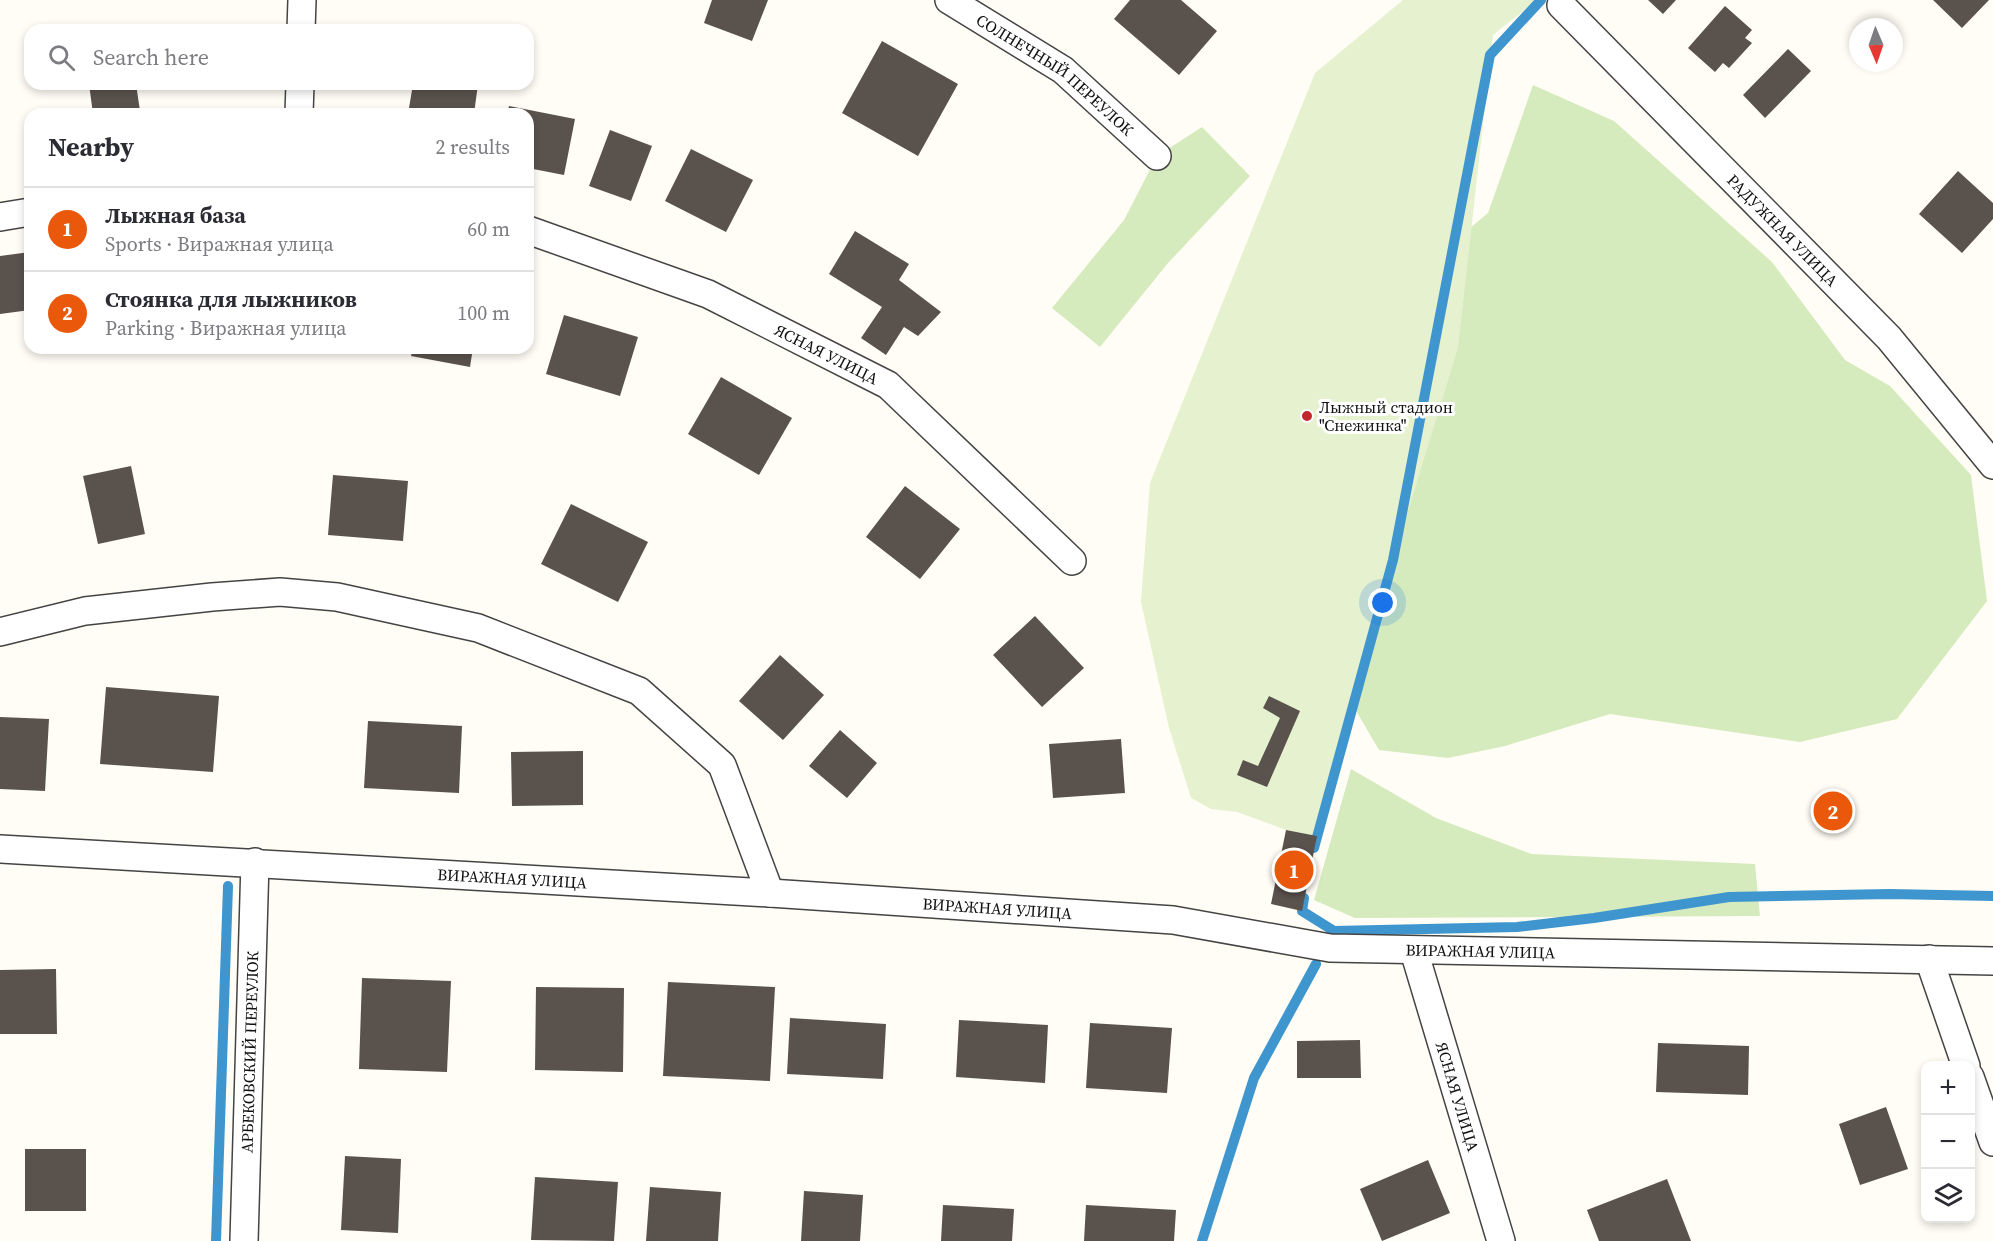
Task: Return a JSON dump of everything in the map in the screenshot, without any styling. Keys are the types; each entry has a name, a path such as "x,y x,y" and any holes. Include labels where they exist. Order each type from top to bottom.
{"street":[{"path":"301,24 302,0"},
{"name":"СОЛНЕЧНЫЙ ПЕРЕУЛОК","path":"949,0 1063,70 1157,156"},
{"name":"РАДУЖНАЯ УЛИЦА","path":"1561,5 1889,338 1993,465"},
{"path":"299,108 300,90"},
{"path":"0,217 24,213"},
{"name":"ЯСНАЯ УЛИЦА","path":"534,232 708,294 888,385 1071,561"},
{"path":"0,632 85,611 280,592 337,597 478,628 639,690 722,765 770,893"},
{"name":"ВИРАЖНАЯ УЛИЦА","path":"0,849 770,893 1173,920 1329,948 1993,961"},
{"name":"АРБЕКОВСКИЙ ПЕРЕУЛОК","path":"244,1241 255,862"},
{"name":"ЯСНАЯ УЛИЦА","path":"1414,951 1501,1241"},
{"path":"1929,959 1965,1061"},
{"path":"1975,1089 1993,1142"}],"green space":[{"name":"Лыжный стадион \"Снежинка\"","path":"1403,0 1537,0 1493,35 1458,348 1393,560 1317,836 1286,830 1237,812 1211,809 1191,798 1169,728 1141,602 1150,483 1315,73"},
{"path":"1533,85 1614,121 1772,262 1845,360 1890,386 1971,475 1987,601 1897,719 1800,742 1610,714 1505,746 1448,758 1379,750 1327,661 1411,277 1488,213"},
{"path":"1202,127 1250,176 1168,263 1100,347 1052,308 1124,220 1157,156"},
{"path":"1351,769 1436,818 1531,854 1755,864 1760,916 1355,918 1314,900"}],"building":[{"path":"712,0 768,0 752,41 704,23"},
{"path":"1130,0 1181,0 1217,31 1179,75 1114,19"},
{"path":"1648,0 1676,0 1663,14"},
{"path":"1933,0 1989,0 1962,28"},
{"path":"1725,6 1752,30 1745,38 1752,43 1729,68 1723,63 1715,72 1688,48"},
{"path":"882,41 958,84 918,156 842,113"},
{"path":"1788,49 1811,71 1765,118 1743,95"},
{"path":"90,90 137,90 140,108 92,108"},
{"path":"412,90 477,90 475,108 409,108"},
{"path":"534,111 575,119 564,175 534,169"},
{"path":"610,130 652,146 631,201 589,186"},
{"path":"691,149 753,180 726,232 665,201"},
{"path":"1958,171 1993,203 1993,219 1962,253 1919,214"},
{"path":"855,231 909,264 899,280 941,312 918,336 904,327 886,355 861,338 882,307 829,274"},
{"path":"24,253 24,311 0,314 0,256"},
{"path":"564,315 638,337 620,396 546,374"},
{"path":"412,354 472,354 470,367 411,356"},
{"path":"721,377 792,418 759,475 688,434"},
{"path":"131,466 145,534 98,544 83,476"},
{"path":"333,475 408,481 403,541 328,535"},
{"path":"905,486 960,529 920,579 866,537"},
{"path":"571,504 648,542 618,602 541,564"},
{"path":"1035,616 1084,668 1042,707 993,655"},
{"path":"780,655 824,695 783,740 739,701"},
{"path":"106,687 219,696 213,772 100,764"},
{"path":"1269,696 1300,711 1267,787 1237,775 1243,760 1258,766 1280,718 1263,708"},
{"path":"0,717 49,719 45,791 0,789"},
{"path":"368,721 462,726 459,793 364,788"},
{"path":"840,730 877,763 847,798 809,766"},
{"path":"1121,739 1125,793 1053,798 1049,744"},
{"path":"583,751 583,805 512,806 511,752"},
{"path":"1286,830 1317,836 1302,911 1271,904"},
{"path":"56,969 57,1034 0,1034 0,970"},
{"path":"362,978 451,981 447,1072 359,1069"},
{"path":"668,982 775,987 770,1081 663,1076"},
{"path":"536,987 624,988 623,1072 535,1070"},
{"path":"790,1018 886,1024 883,1079 787,1074"},
{"path":"959,1020 1048,1025 1045,1083 956,1077"},
{"path":"1090,1023 1172,1028 1167,1093 1086,1088"},
{"path":"1360,1040 1361,1078 1297,1078 1297,1041"},
{"path":"1658,1043 1749,1046 1748,1095 1656,1092"},
{"path":"1886,1107 1908,1169 1860,1185 1839,1124"},
{"path":"25,1149 86,1149 86,1211 25,1211"},
{"path":"345,1156 401,1159 398,1233 341,1230"},
{"path":"1428,1160 1450,1213 1382,1241 1360,1189"},
{"path":"535,1177 618,1182 614,1241 531,1240"},
{"path":"1667,1179 1691,1241 1599,1241 1587,1210"},
{"path":"650,1187 721,1192 718,1241 646,1241"},
{"path":"804,1191 863,1195 860,1241 801,1241"},
{"path":"943,1205 1014,1209 1012,1241 941,1241"},
{"path":"1086,1205 1176,1210 1174,1241 1084,1241"}],"waterway":[{"path":"1314,848 1393,560 1490,55 1541,0"},
{"path":"216,1241 228,886"},
{"path":"1304,898 1302,911 1334,931 1517,927 1594,918 1729,897 1890,894 1993,896"},
{"path":"1202,1241 1254,1078 1316,964"}],"place":[{"name":"Лыжный стадион \"Снежинка\"","path":"1307,416"},
{"name":"Стоянка для лыжников","path":"1833,811"},
{"name":"Лыжная база","path":"1294,870"}]}
